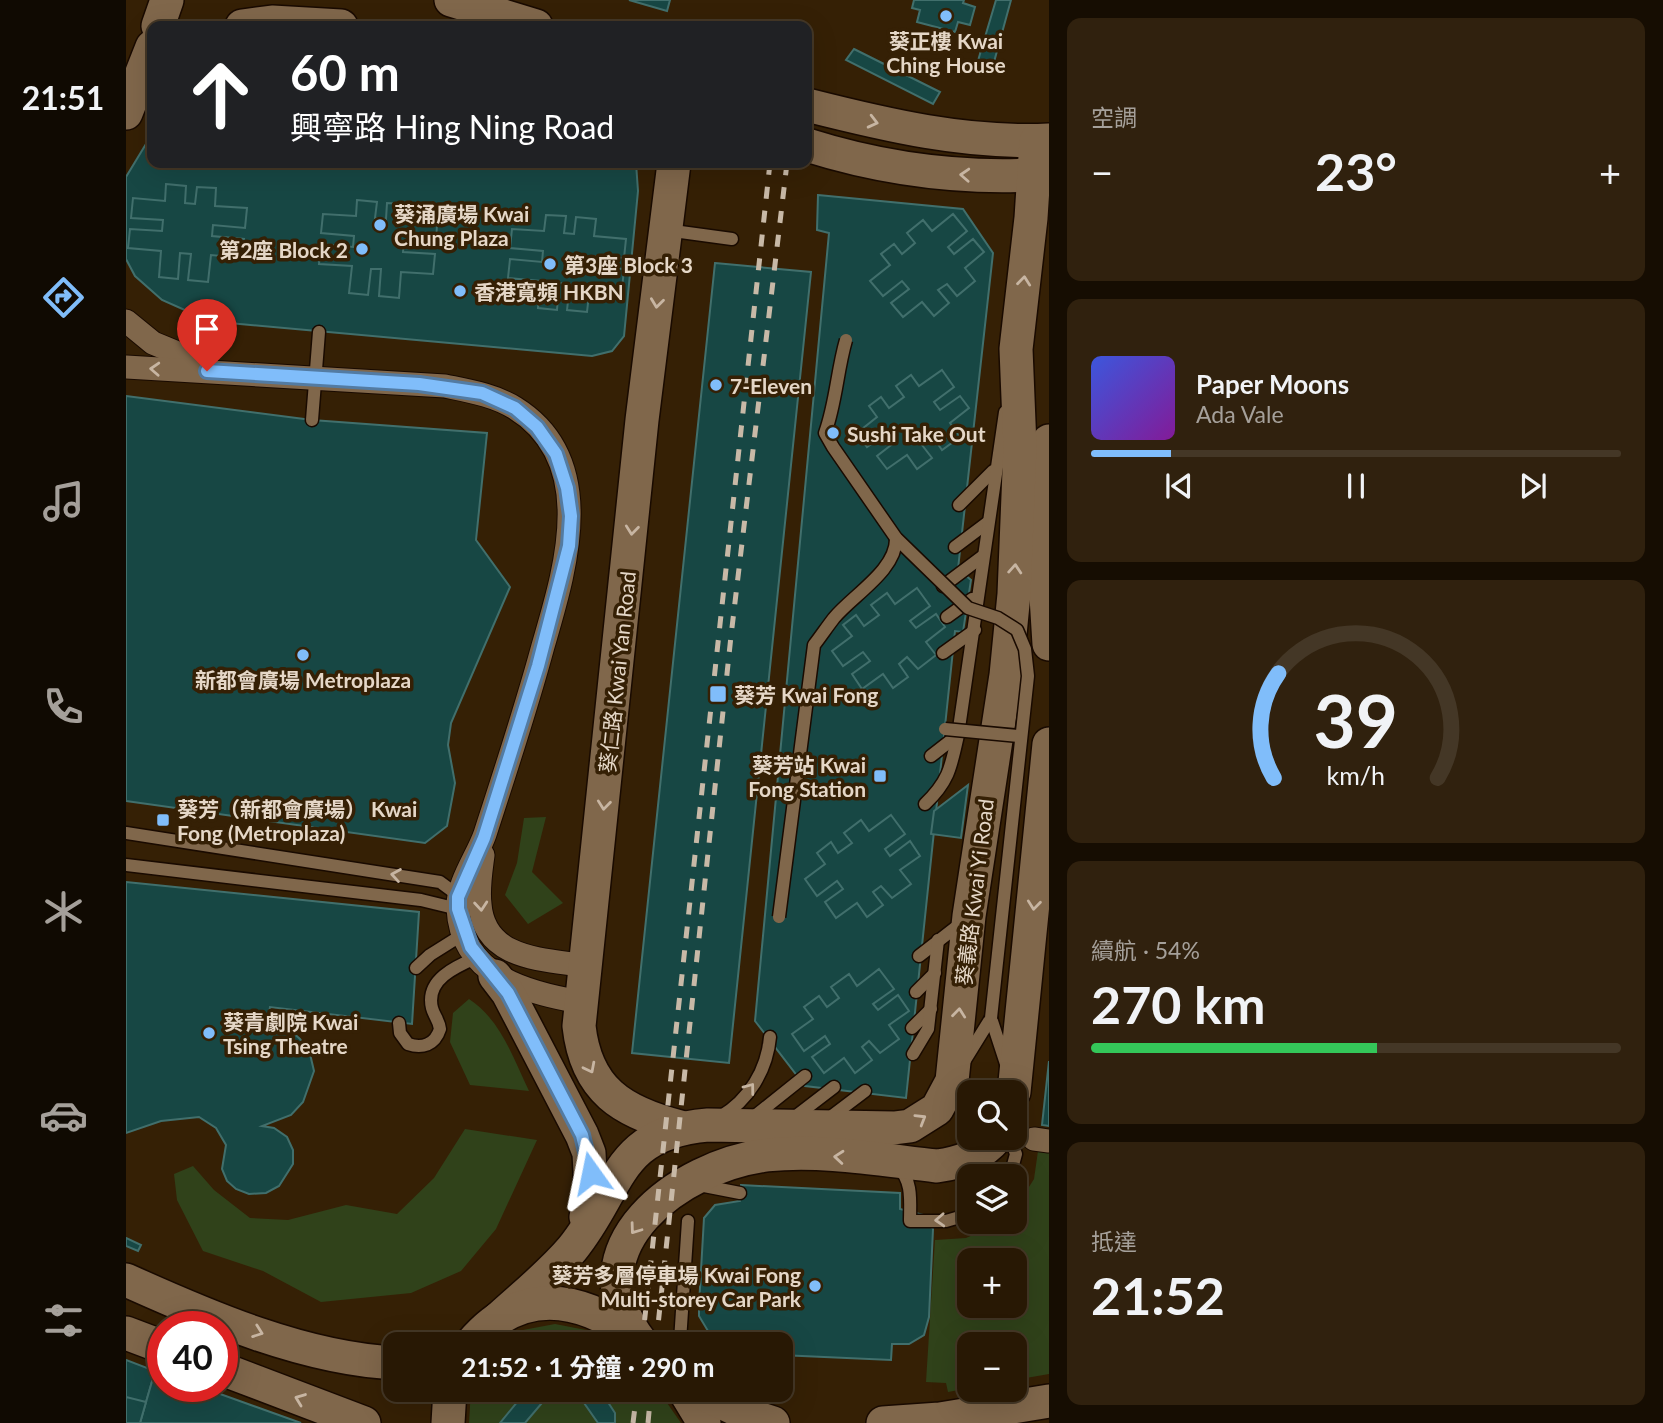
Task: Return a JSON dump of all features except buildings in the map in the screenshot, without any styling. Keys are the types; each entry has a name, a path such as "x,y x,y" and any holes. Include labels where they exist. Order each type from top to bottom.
{"street":[{"path":"160,21 166,0"},
{"path":"278,0 336,21"},
{"path":"451,0 520,21"},
{"path":"138,91 147,63"},
{"path":"812,106 895,128 964,137 1042,140"},
{"name":"葵義路 Kwai Yi Road","path":"479,1332 572,1248 610,1186 634,1155 658,1135 694,1126 744,1124 894,1128 910,1126 937,1109 952,1081 970,916 1006,675 1018,532 1020,447 1016,349 1041,174 1042,140"},
{"path":"812,146 891,167 962,176 1041,174"},
{"name":"葵仁路 Kwai Yan Road","path":"673,168 642,420 581,1002 581,1043 594,1076 604,1090 632,1111 694,1126"},
{"path":"126,321 153,343 233,373"},
{"path":"126,367 317,376 445,386 482,393 515,408 537,427 556,454 567,488 571,516 569,546 538,666 484,838 458,903 464,933 520,1015 589,1153 591,1192 581,1231 572,1248"},
{"path":"1049,440 1044,565 1049,644"},
{"path":"992,758 999,743 1014,734 1031,735 1044,747 1041,752 1044,857 1015,1080"},
{"path":"484,838 479,903 482,918 495,942 522,956 586,966"},
{"path":"487,966 521,989 581,1002"},
{"path":"634,1332 618,1295 619,1261 624,1244 642,1219 680,1187 721,1167 764,1156 802,1154 937,1166 958,1163 983,1150"},
{"path":"126,1280 192,1308 294,1345 343,1358 383,1362"},
{"path":"482,1332 535,1304 576,1305 595,1311 627,1332"},
{"path":"126,1333 147,1341"},
{"path":"238,1375 364,1423"},
{"path":"883,1423 934,1421 1049,1401"},
{"path":"448,1423 449,1402"},
{"path":"691,1402 704,1423"},
{"path":"721,1402 773,1423"}],"lane":[{"path":"666,230 732,239"},
{"path":"312,419 319,332"},
{"path":"846,340 836,374 834,409 825,433 896,538 968,608 998,618 1017,630 1025,649 1041,752 991,1018 952,1081"},
{"path":"925,804 942,788 949,775 958,735 975,630 987,523 1016,349"},
{"path":"958,505 986,482 996,467"},
{"path":"955,547 987,523"},
{"path":"779,917 814,645 834,618 881,572 897,548 896,538"},
{"path":"943,586 983,556"},
{"path":"947,617 979,594"},
{"path":"943,653 975,630"},
{"path":"945,729 1041,752"},
{"path":"930,757 958,735"},
{"path":"126,833 440,882 458,903"},
{"path":"126,865 458,903"},
{"path":"919,956 970,916"},
{"path":"416,968 430,955 464,933"},
{"path":"913,1054 928,1029 938,940"},
{"path":"399,1023 400,1033 408,1044 421,1047 433,1041 439,1029 432,1006 435,985 443,976 487,966"},
{"path":"916,992 936,972"},
{"path":"912,1028 931,1008"},
{"path":"991,1018 1011,1080"},
{"path":"694,1126 733,1109 751,1089 764,1069 770,1037"},
{"path":"744,1124 788,1090 802,1075"},
{"path":"786,1125 834,1087"},
{"path":"819,1125 865,1091"},
{"path":"888,1161 906,1176 910,1221 942,1221 957,1217"},
{"path":"680,1187 702,1185 740,1193"},
{"path":"681,1332 688,1221"}],"green space":[{"path":"546,817 532,872 563,903 528,924 505,895 517,863 524,818"},
{"path":"469,999 498,1029 529,1091 470,1085 450,1042 453,1013"},
{"path":"465,1129 537,1140 496,1229 461,1271 411,1293 321,1302 263,1271 203,1251 177,1200 174,1174 193,1166 214,1190 250,1218 288,1220 346,1205 397,1214 434,1178"},
{"path":"1038,1151 1049,1153 1049,1374 1027,1378 1027,1332 957,1332 957,1390 948,1392 946,1383 926,1382 935,1240 966,1238 975,1234 1027,1234 1027,1190 1034,1179"},
{"path":"555,1324 589,1332 520,1332"},
{"path":"470,1402 666,1402 681,1423 469,1423"}],"railway":[{"path":"643,1332 769,168"},
{"path":"657,1332 731,636 786,168"},
{"path":"633,1423 636,1402"},
{"path":"648,1423 650,1402"}],"place":[{"name":"葵正樓 Kwai Ching House","path":"946,16"},
{"name":"葵涌廣場 Kwai Chung Plaza","path":"380,225"},
{"name":"第2座 Block 2","path":"362,249"},
{"name":"第3座 Block 3","path":"550,264"},
{"name":"香港寬頻 HKBN","path":"460,291"},
{"name":"7-Eleven","path":"716,385"},
{"name":"Sushi Take Out","path":"833,433"},
{"name":"新都會廣場 Metroplaza","path":"303,655"},
{"name":"葵芳 Kwai Fong","path":"718,694"},
{"name":"葵芳站 Kwai Fong Station","path":"880,776"},
{"name":"葵芳（新都會廣場） Kwai Fong (Metroplaza)","path":"163,820"},
{"name":"葵青劇院 Kwai Tsing Theatre","path":"209,1033"},
{"name":"葵芳多層停車場 Kwai Fong Multi-storey Car Park","path":"815,1286"}],"route":[{"path":"207,371 445,386 482,393 515,408 537,427 556,454 567,488 571,516 569,546 538,666 484,838 458,897 458,909 460,922 471,947 508,993 582,1135 589,1153 591,1173"}]}
